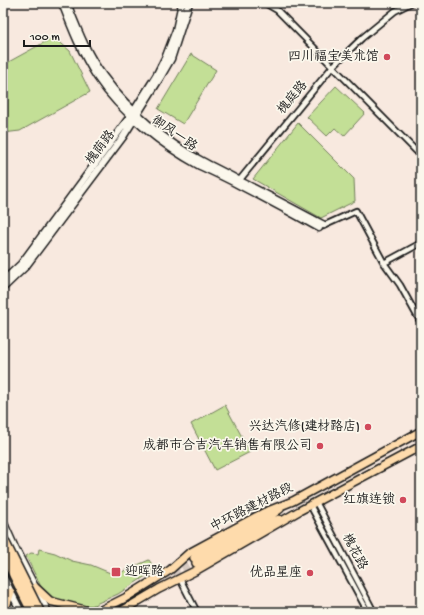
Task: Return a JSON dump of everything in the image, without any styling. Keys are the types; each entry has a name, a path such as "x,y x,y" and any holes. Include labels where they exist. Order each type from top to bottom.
{"highway":[{"path":"3,538 40,612"},
{"path":"3,554 32,612"}],"main road":[{"name":"御风一路","path":"62,3 72,30 86,58 112,97 135,115 175,151 200,165 239,182 322,226"},
{"name":"御风一路","path":"67,3 90,55 103,76 135,115"},
{"name":"槐荫路","path":"3,288 26,266 123,137 166,56 176,30 182,3"},
{"name":"槐荫路","path":"3,281 21,264 135,115 170,58 189,3"},
{"name":"中环路建材路段","path":"98,612 125,598 170,570 189,553 263,513 293,500 421,431"},
{"name":"中环路建材路段","path":"120,612 299,511 421,446"},
{"path":"293,500 195,561 269,523 299,511"},
{"path":"3,521 16,550 48,612"},
{"path":"3,567 11,566 16,561 16,550"},
{"path":"3,576 21,612"},
{"path":"35,587 50,601 98,612"},
{"path":"4,612 11,592"}],"street":[{"path":"265,3 277,10 334,66 421,156"},
{"name":"槐庭路","path":"239,182 334,66 362,38 395,11 411,3"},
{"name":"御风一路","path":"322,226 356,211 384,263 400,285 421,323"},
{"path":"384,263 421,243"},
{"name":"槐花路","path":"313,504 368,612"},
{"name":"槐花路","path":"313,504 374,612"},
{"path":"180,579 197,612"}],"green space":[{"path":"54,37 70,51 90,92 20,131 3,133 3,65"},
{"path":"191,54 216,70 183,124 158,109"},
{"path":"336,86 365,113 344,136 335,128 327,136 307,117"},
{"path":"298,123 354,179 355,201 321,218 253,179"},
{"path":"225,405 250,452 215,470 191,424"},
{"path":"39,549 55,553 72,561 91,565 115,575 149,560 153,566 152,572 118,594 89,607 50,598 44,593 26,556 31,553 38,554"}],"tunnel":[{"path":"172,571 194,558"},
{"path":"110,612 196,563"}],"place":[{"name":"四川福宝美术馆","path":"387,57"},
{"name":"兴达汽修(建材路店)","path":"368,427"},
{"name":"成都市合吉汽车销售有限公司","path":"320,446"},
{"name":"红旗连锁","path":"403,500"},
{"name":"迎晖路","path":"116,572"},
{"name":"优品星座","path":"310,573"}]}
